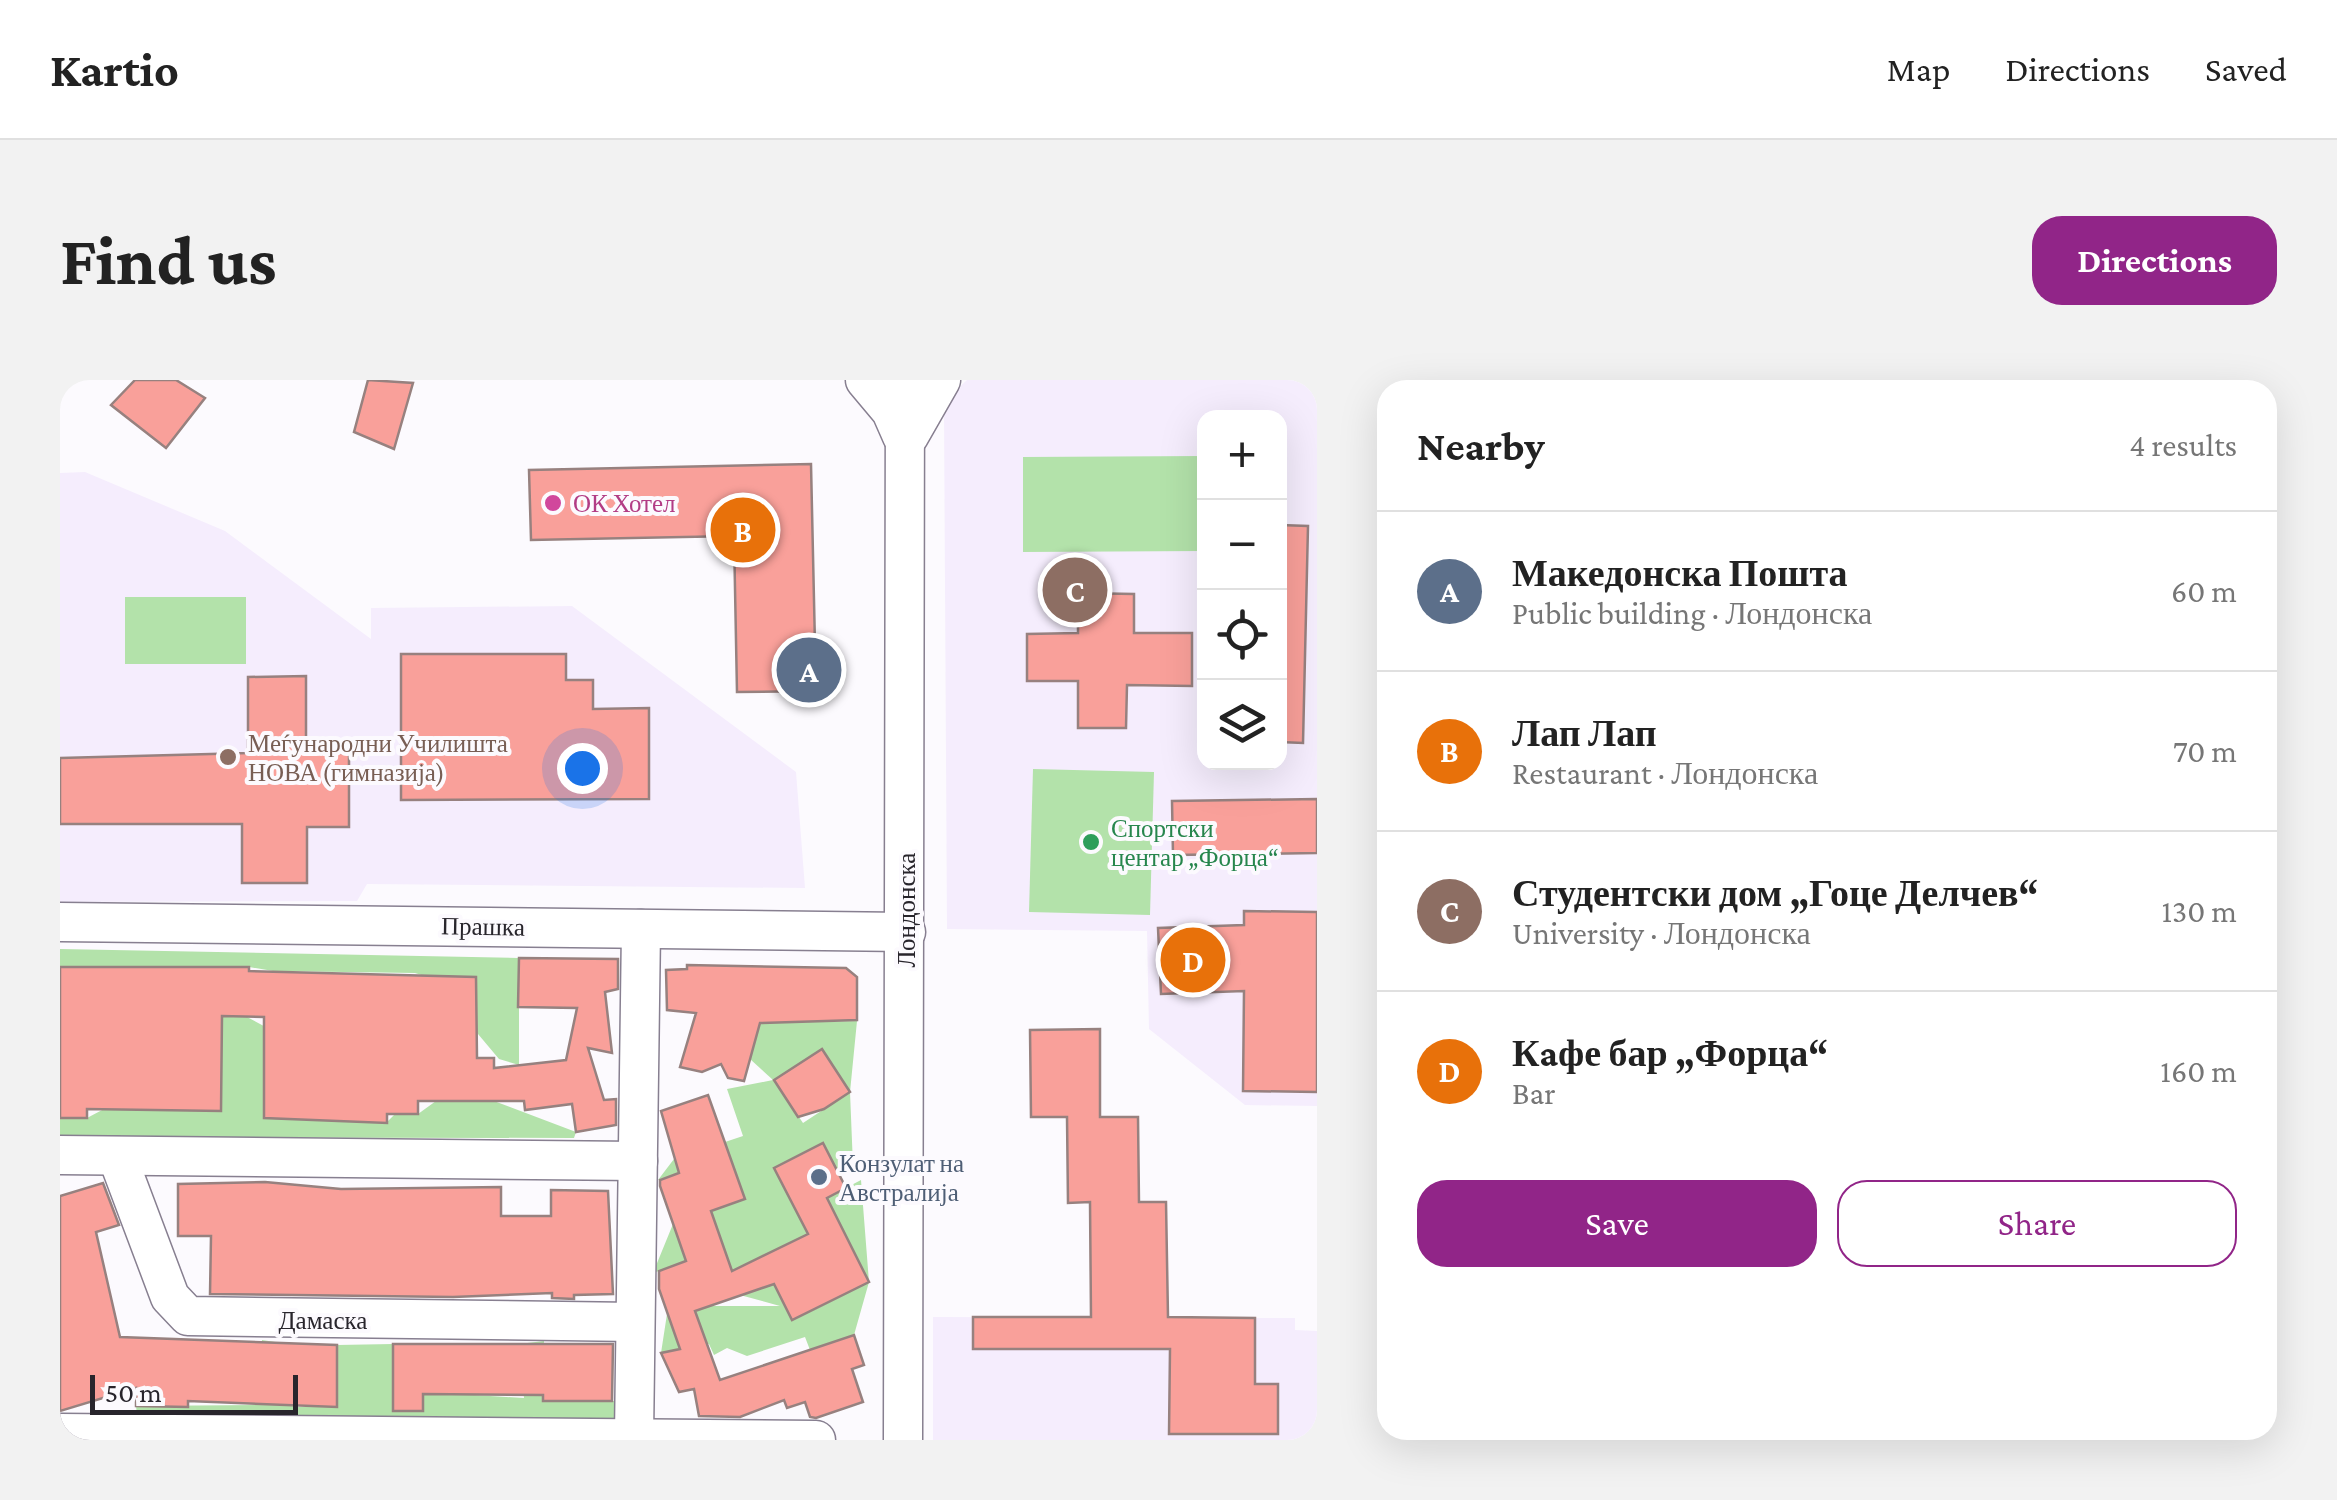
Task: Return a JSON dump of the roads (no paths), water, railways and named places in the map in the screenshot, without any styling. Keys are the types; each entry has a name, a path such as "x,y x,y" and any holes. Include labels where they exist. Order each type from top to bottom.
{"street":[{"path":"866,380 891,411 905,448"},
{"name":"Лондонска","path":"903,1440 904,380"},
{"path":"905,448 923,406 942,380"},
{"name":"Прашка","path":"60,922 906,932"},
{"path":"634,1436 642,929"},
{"path":"60,1155 638,1161"},
{"name":"Дамаска","path":"117,1156 170,1297 188,1316 635,1322"},
{"path":"60,1433 816,1440"}],"place":[{"name":"ОК Хотел","path":"553,503"},
{"name":"Лап Лап","path":"743,530"},
{"name":"Студентски дом „Гоце Делчев“","path":"1075,590"},
{"name":"Македонска Пошта","path":"809,670"},
{"name":"Меѓународни Училишта НОВА (гимназија)","path":"228,757"},
{"name":"Спортски центар „Форца“","path":"1091,842"},
{"name":"Кaфе бар „Форца“","path":"1193,960"},
{"name":"Конзулат на Австралија","path":"819,1177"}]}
